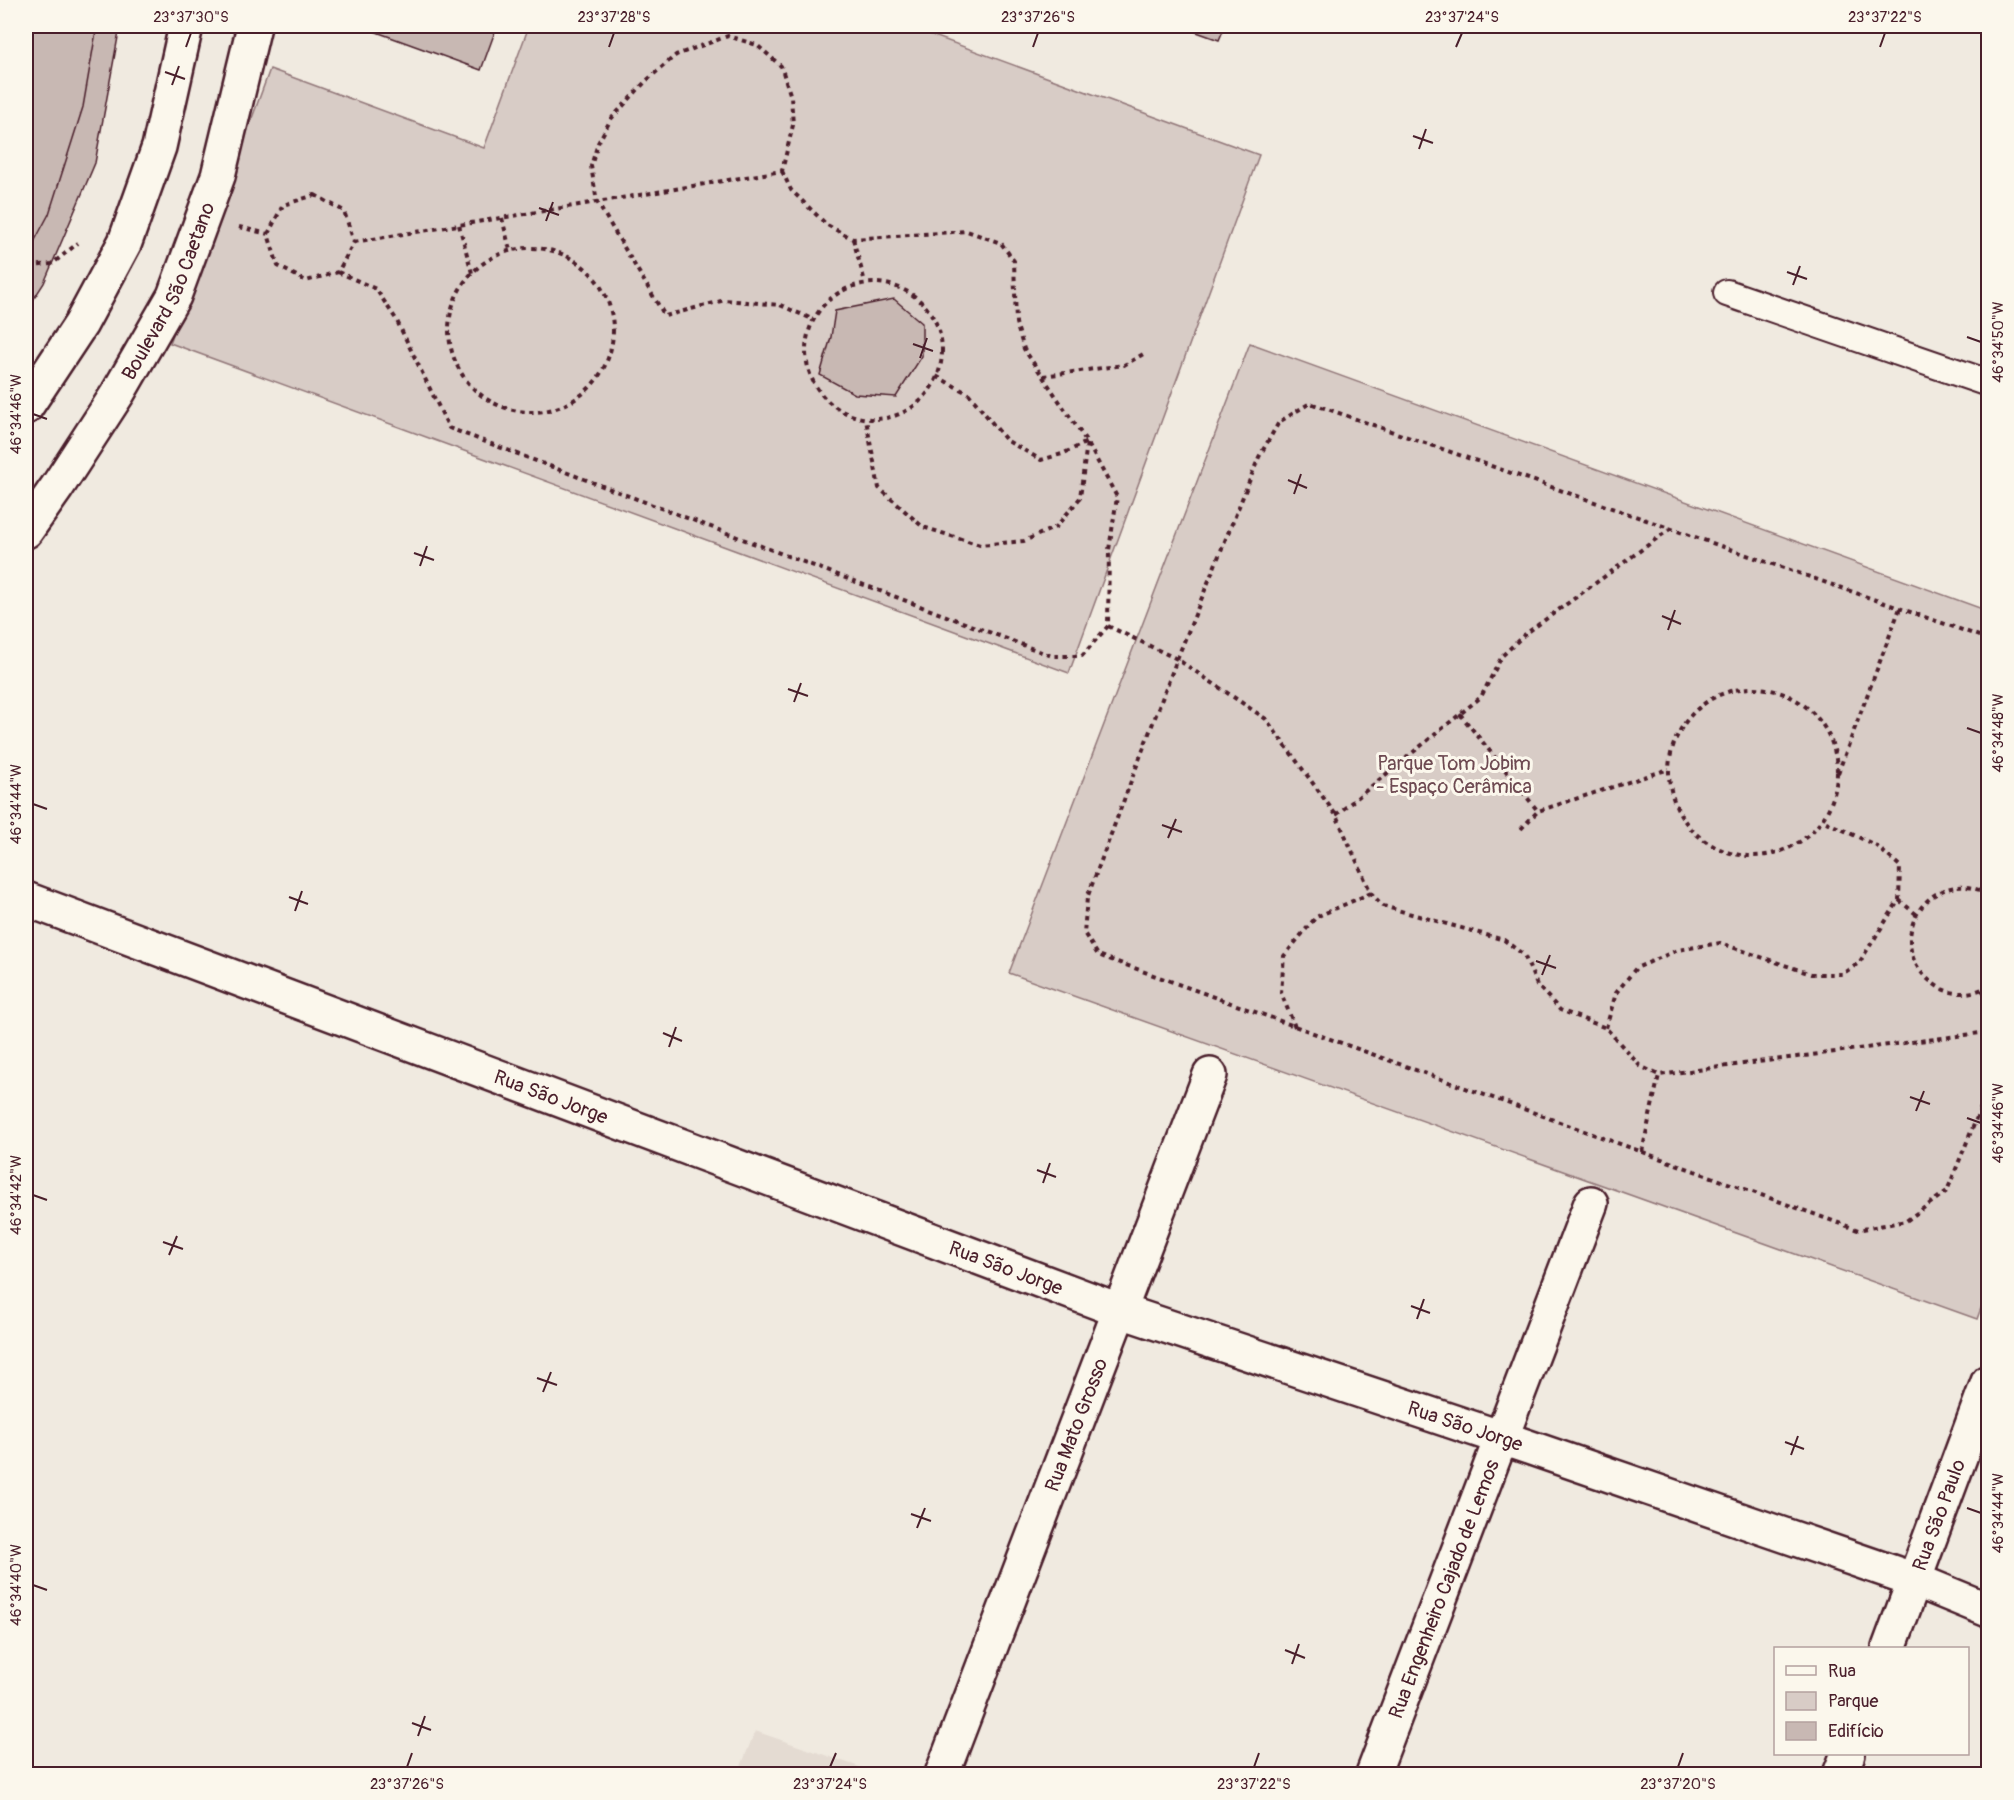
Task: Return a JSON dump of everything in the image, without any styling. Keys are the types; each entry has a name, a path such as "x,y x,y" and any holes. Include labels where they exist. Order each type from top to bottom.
{"street":[{"path":"26,407 81,324 125,242 159,147 186,26"},
{"name":"Boulevard São Caetano","path":"26,531 118,393 174,296 218,176 254,26"},
{"name":"Rua São Jorge","path":"28,900 1121,1311 1502,1438 1915,1580 1989,1610"},
{"name":"Rua Mato Grosso","path":"942,1774 1210,1075"},
{"name":"Rua Engenheiro Cajado de Lemos","path":"1373,1774 1591,1203"},
{"name":"Rua São Paulo","path":"1889,1647 1989,1382"},
{"path":"1840,1774 1848,1755"}],"lane":[{"path":"1727,293 1989,383"}],"path":[{"path":"338,272 354,242 344,211 315,195 283,205 268,234 278,266 306,281 338,272 376,289 396,319 449,428 1052,656 1082,656 1108,626 1109,550 1117,498 1087,442 1024,349 1016,323 1014,261 1001,243 967,231 853,239 827,225 791,190 782,171 793,125 791,97 781,66 757,45 728,36 676,55 646,81 611,119 598,143 591,166 597,202 665,316 725,300 780,305 812,319"},
{"path":"354,242 782,171"},
{"path":"502,218 510,250"},
{"path":"459,225 472,273"},
{"path":"853,239 865,282"},
{"path":"534,247 559,252 573,259 597,281 609,303 613,328 611,352 600,375 583,393 562,406 538,412 513,411 490,402 471,386 454,358 450,342 449,317 457,293 472,273 489,259 510,250 534,247"},
{"path":"30,266 52,264"},
{"path":"865,282 898,286 925,305 941,334 940,367 925,396 898,416 866,420 834,408 813,384 804,352 812,319 834,294 865,282"},
{"path":"1043,376 1124,365 1145,353"},
{"path":"936,376 969,394 1005,440 1041,459 1062,454 1087,442"},
{"path":"1989,639 1310,403 1279,422 1259,457 1177,659 1087,898 1084,933 1098,955 1858,1230 1906,1221 1947,1191 1989,1090"},
{"path":"866,420 879,488 923,527 980,545 1024,541 1056,527 1080,498 1087,442"},
{"path":"1336,815 1481,697 1502,656 1524,635 1670,528"},
{"path":"1837,775 1834,751 1825,729 1810,710 1791,696 1767,689 1744,688 1720,694 1700,706 1684,724 1673,746 1669,769 1671,793 1680,815 1695,834 1715,848 1738,855 1762,856 1784,850 1806,837 1822,820 1833,799 1837,775 1900,608"},
{"path":"1108,626 1177,659 1266,719 1336,815 1371,893 1383,906 1504,940 1524,955 1537,985 1560,1010 1606,1028 1640,1066 1659,1075 1989,1032"},
{"path":"1460,714 1538,811"},
{"path":"1521,829 1538,811 1669,769"},
{"path":"1606,1028 1616,993 1636,968 1678,950 1720,943 1811,975 1842,974 1859,963 1899,900 1900,866 1875,845 1822,820"},
{"path":"1989,894 1980,889 1962,886 1944,890 1928,900 1916,914 1910,932 1910,950 1917,968 1929,982 1946,991 1964,993 1982,990 1989,986"},
{"path":"1295,1027 1281,993 1284,956 1316,917 1371,893"},
{"path":"1899,900 1916,914"},
{"path":"1982,990 1989,998"},
{"path":"1642,1152 1659,1075"}],"shaded area":[{"path":"755,1731 880,1774 738,1774"}],"green space":[{"path":"529,26 907,26 1259,155 1069,673 170,343 270,69 484,148"},
{"name":"Parque Tom Jobim - Espaço Cerâmica","path":"1250,343 1988,611 1988,1289 1977,1319 1009,973"}],"building":[{"path":"26,26 120,26 95,163 44,283 26,311"},
{"path":"26,26 97,26 83,107 49,214 26,257"},
{"path":"360,26 497,26 481,70"},
{"path":"1180,26 1225,26 1219,40"},
{"path":"894,299 922,323 922,356 896,397 855,394 820,375 831,337 835,311"}]}
